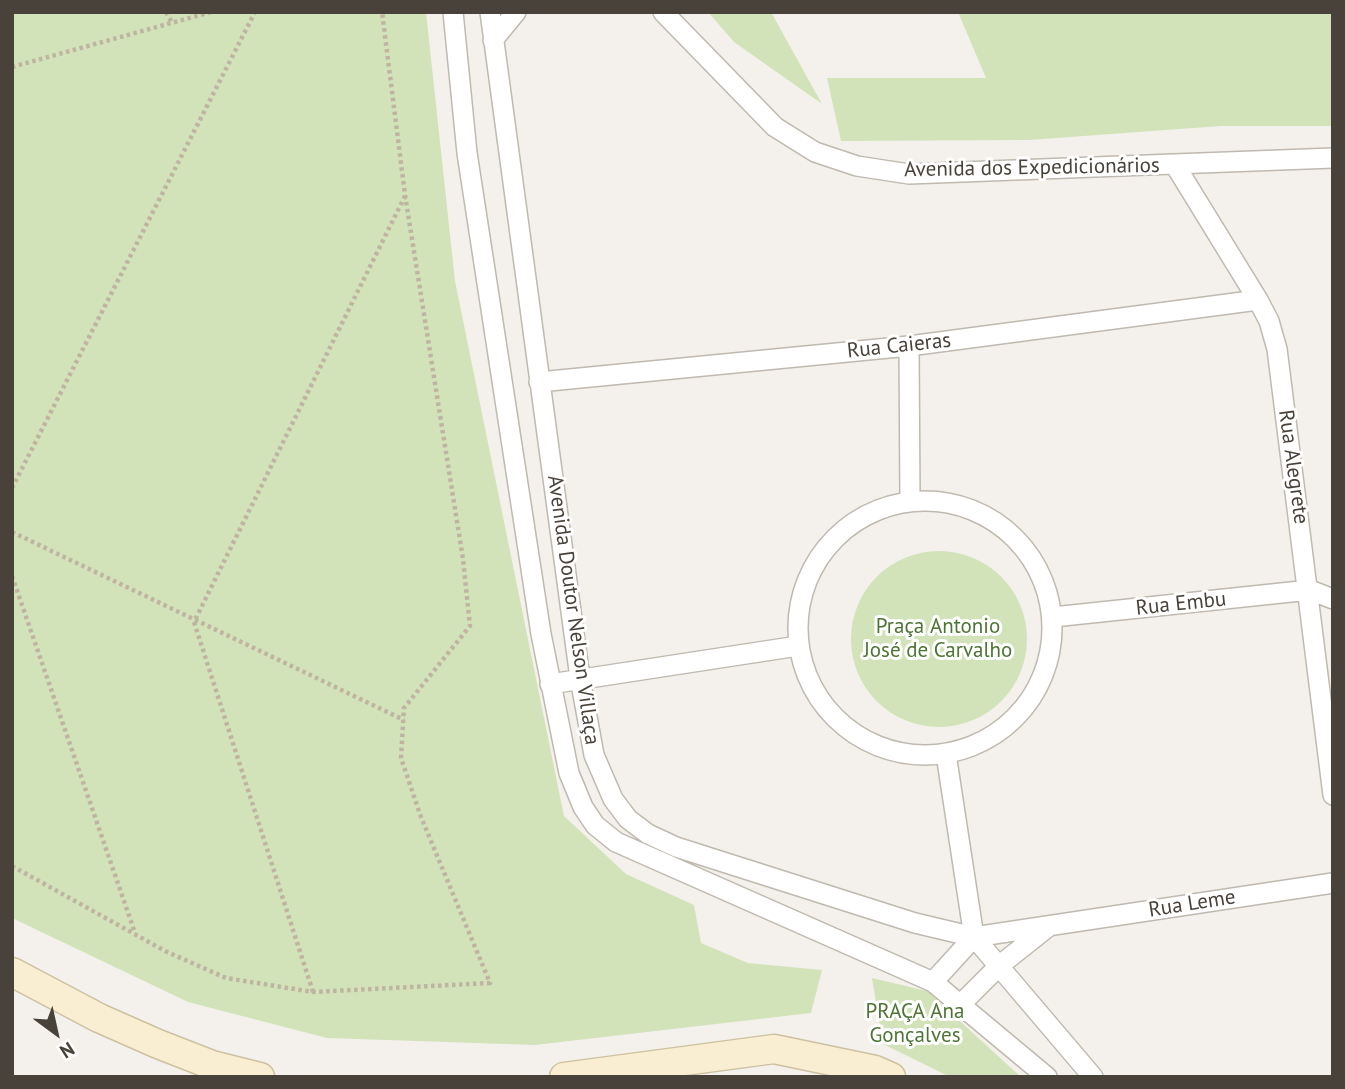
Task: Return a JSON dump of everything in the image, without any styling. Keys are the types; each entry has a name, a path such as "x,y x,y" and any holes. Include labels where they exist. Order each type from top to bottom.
{"street":[{"name":"Avenida Doutor Nelson Villaça","path":"453,12 467,153 550,684 575,790 595,825 615,842 933,982 962,1003 1046,1077"},
{"name":"Avenida Doutor Nelson Villaça","path":"490,12 539,382 565,548 580,678 594,755 603,781 628,819 648,834 802,888 974,937"},
{"path":"494,40 516,12"},
{"name":"Avenida dos Expedicionários","path":"663,12 775,127 816,152 858,166 909,174 1333,158"},
{"name":"Rua Alegrete","path":"1175,165 1258,300 1269,321 1277,349 1310,590 1333,795"},
{"name":"Rua Caieras","path":"539,382 909,346 1258,300"},
{"path":"909,346 911,501"},
{"path":"911,501 952,502 990,517 1022,543 1044,578 1053,617 1051,655 1037,690 1014,720 983,742 946,754 906,754 867,742 834,718 810,685 798,646 799,605 813,567 838,535 872,512 911,501"},
{"path":"1310,590 1333,599"},
{"name":"Rua Embu","path":"1053,617 1310,590"},
{"path":"550,684 798,646"},
{"path":"946,754 974,937 1093,1077"},
{"name":"Rua Leme","path":"974,937 1333,883"},
{"name":"Rua Leme","path":"962,1003 1000,965 1052,925"},
{"path":"933,982 974,937"},
{"path":"12,972 99,1018 158,1044 212,1065 260,1077"},
{"path":"564,1077 672,1069 774,1049 875,1070 891,1077"}],"path":[{"path":"166,12 172,23"},
{"path":"12,67 211,12"},
{"path":"12,488 256,12"},
{"path":"12,866 135,934 226,978 313,992 490,983 421,817 401,758 404,708 470,626 463,559 405,195 382,12"},
{"path":"313,992 194,622 405,195"},
{"path":"12,532 194,622 404,720"},
{"path":"12,576 135,934"}],"green space":[{"path":"12,12 426,12 455,281 564,816 626,874 694,905 701,943 748,963 822,970 811,1013 535,1045 327,1038 188,1002 12,918"},
{"path":"708,12 771,12 822,104 734,42"},
{"path":"958,12 1333,12 1333,126 1221,126 1029,140 841,141 827,78 986,78"},
{"name":"Praça Antonio José de Carvalho","path":"939,551 973,557 1002,576 1021,605 1027,639 1021,673 1002,702 973,721 939,727 905,721 876,702 857,673 851,639 857,605 876,576 905,557"},
{"name":"PRAÇA Ana Gonçalves","path":"872,978 927,991 1021,1077 950,1077 883,1044"}]}
